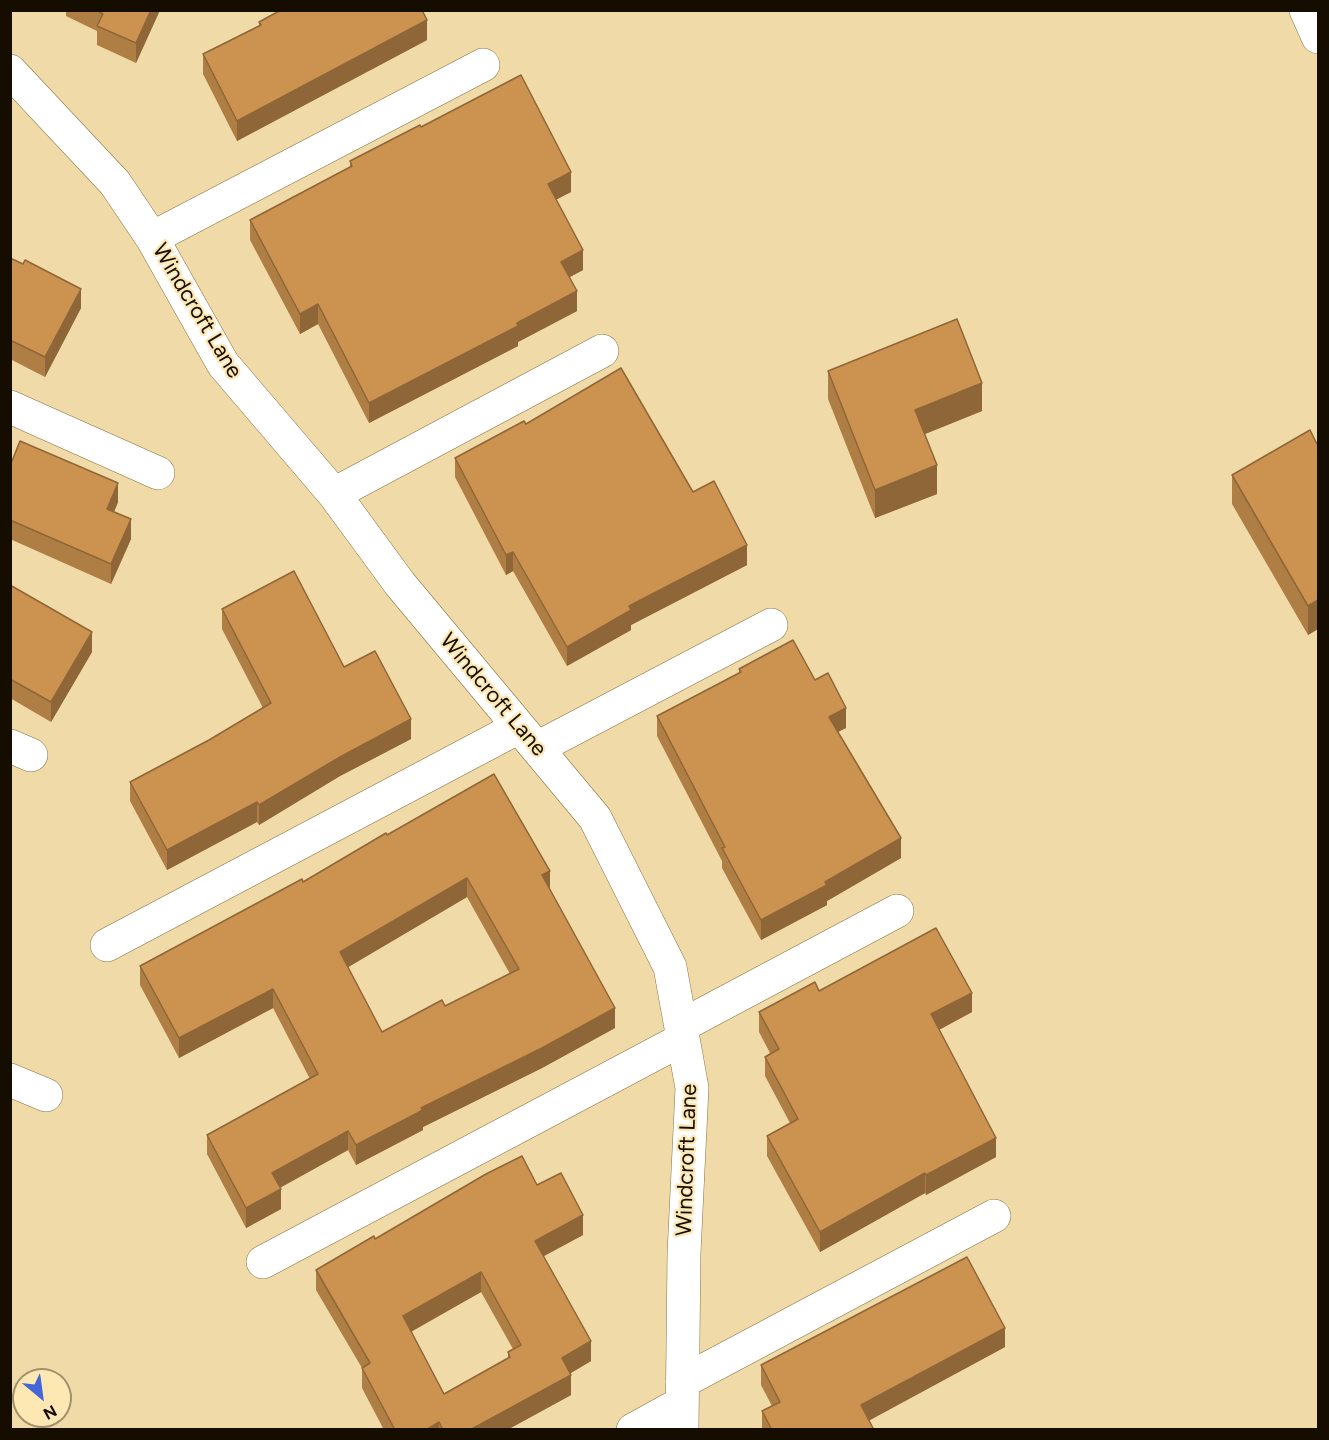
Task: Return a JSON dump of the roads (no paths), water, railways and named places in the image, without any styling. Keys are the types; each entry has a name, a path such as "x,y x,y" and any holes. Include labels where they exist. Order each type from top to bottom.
{"street":[{"path":"1306,10 1318,37"},
{"path":"152,238 483,65"},
{"name":"Windcroft Lane","path":"10,72 115,183 152,238 223,364 334,494 400,584 595,818 670,967 692,1088 684,1253 682,1405"},
{"path":"334,494 602,351"},
{"path":"10,408 158,473"},
{"path":"106,945 528,737 771,625"},
{"path":"263,1262 682,1032 897,910"},
{"path":"10,1080 46,1095"},
{"path":"633,1430 682,1405 994,1216"}]}
